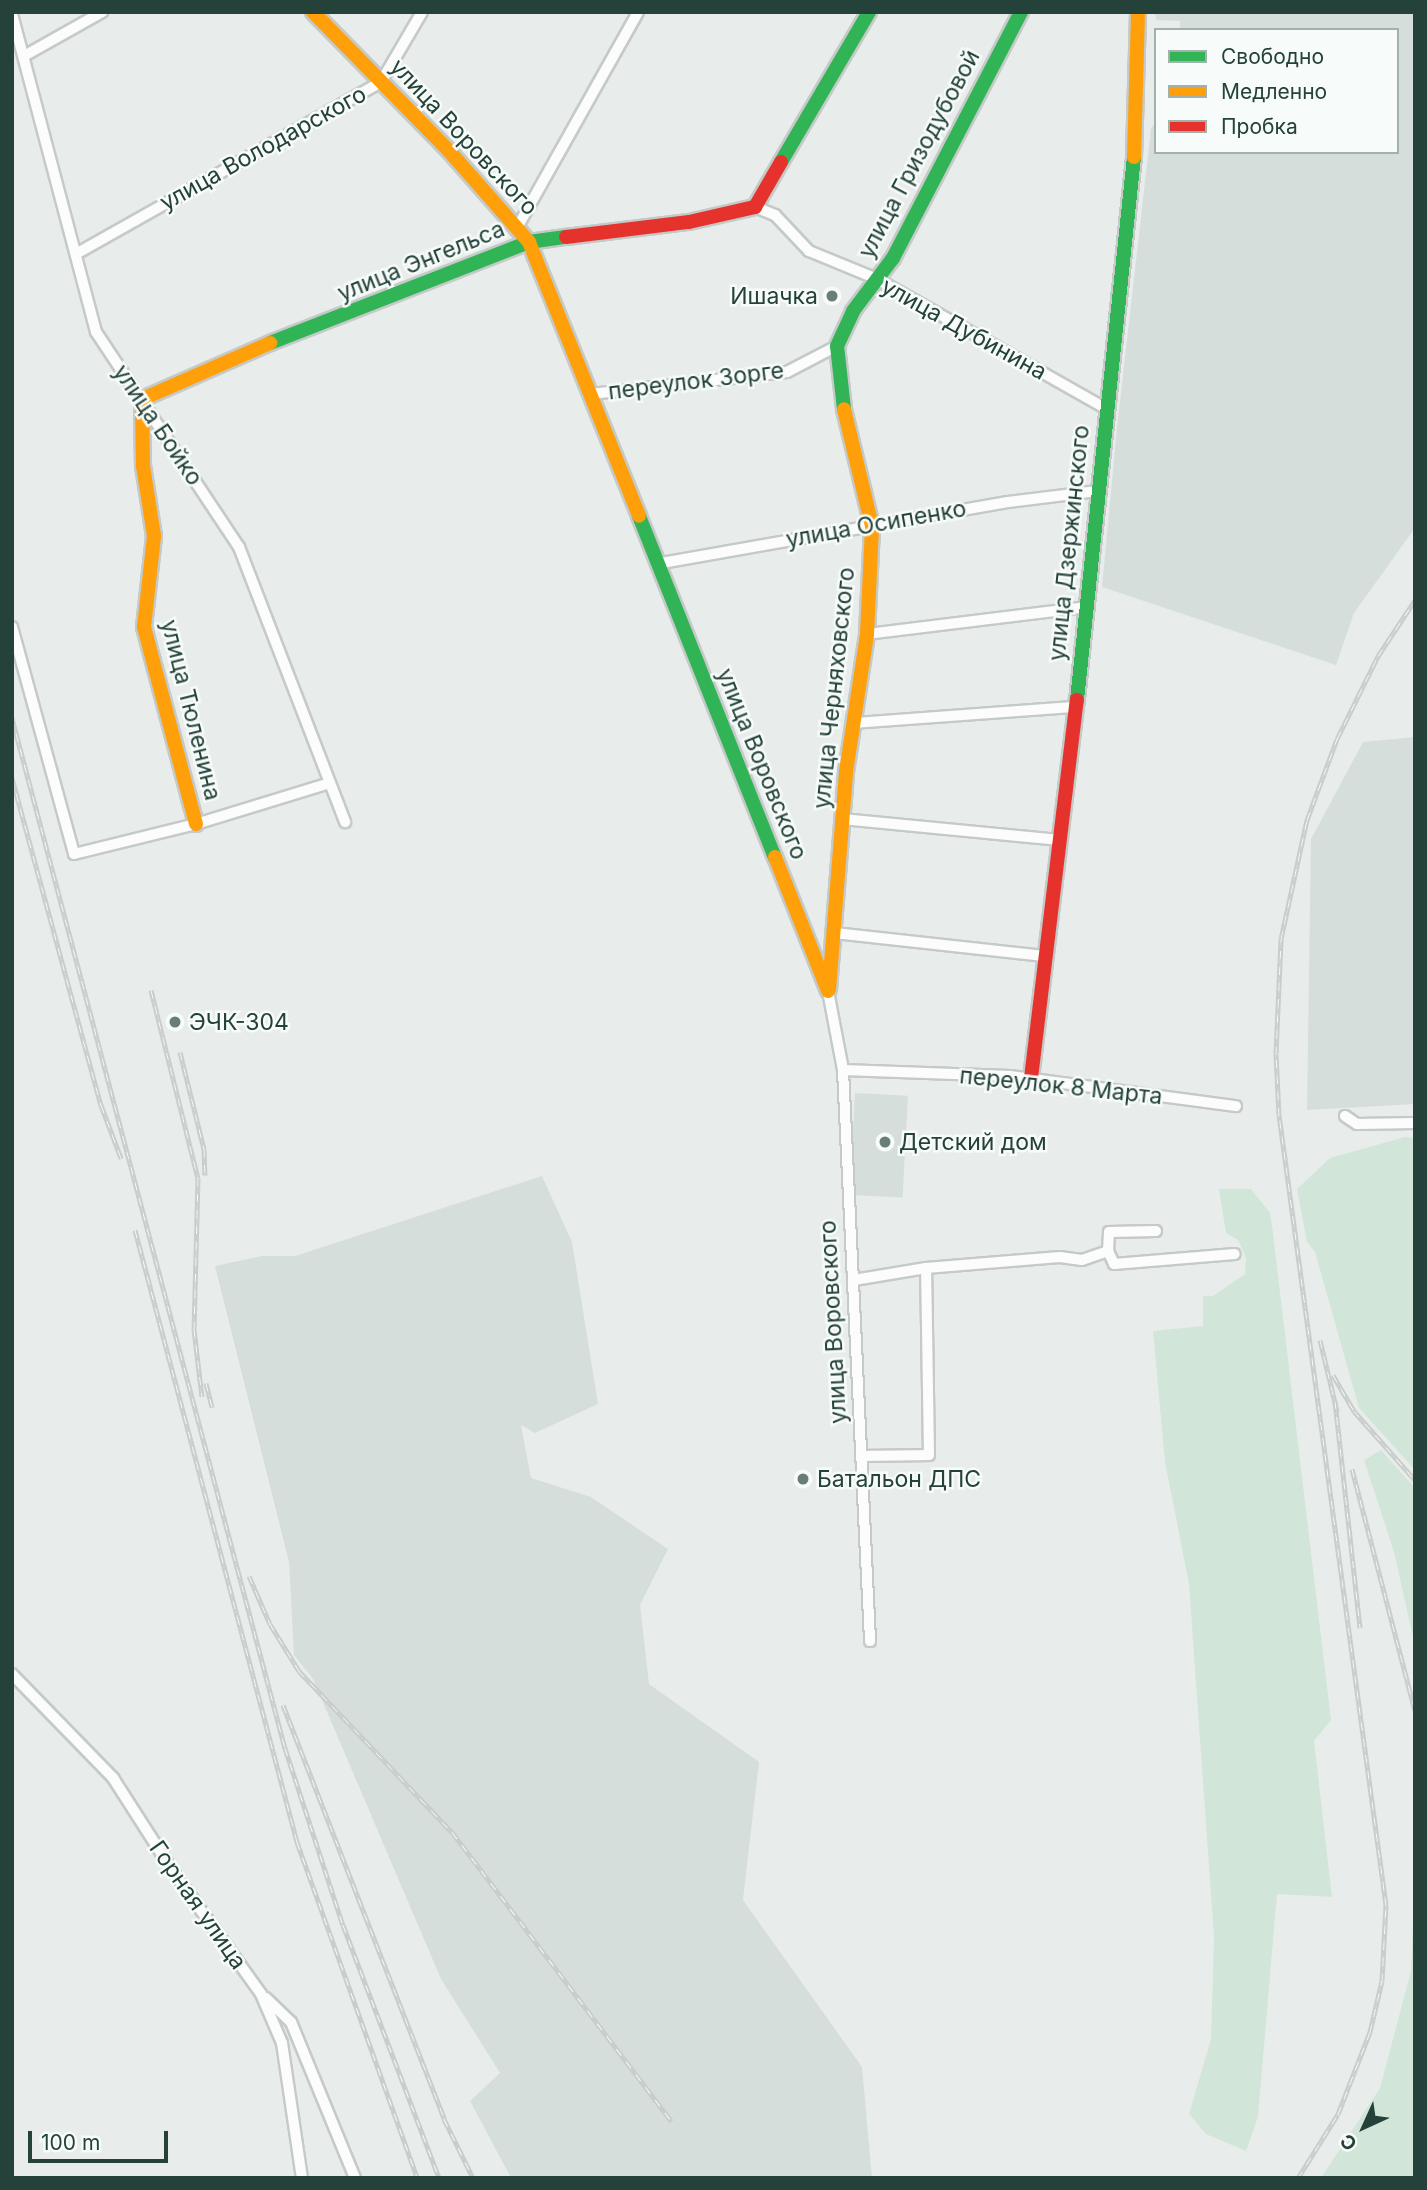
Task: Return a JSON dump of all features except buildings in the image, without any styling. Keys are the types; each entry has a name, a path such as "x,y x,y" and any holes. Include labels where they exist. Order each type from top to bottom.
{"street":[{"path":"24,56 102,12"},
{"name":"улица Воровского","path":"313,12 519,226 529,242 828,991 843,1070 864,1455 870,1641"},
{"name":"улица Володарского","path":"76,254 381,82 422,12"},
{"path":"519,226 638,12"},
{"path":"755,207 869,12"},
{"name":"улица Гризодубовой","path":"877,279 932,186 1021,12"},
{"name":"улица Дзержинского","path":"1031,1078 1088,607 1105,408 1135,144 1138,12"},
{"name":"улица Бойко","path":"12,14 96,332 239,547 345,822"},
{"name":"улица Энгельса","path":"142,399 236,356 529,242 690,222 755,207"},
{"name":"улица Дубинина","path":"755,207 775,215 809,251 877,279 1105,408"},
{"name":"улица Черняховского","path":"828,991 835,933 842,819 867,635 872,526 841,397 837,346 853,311 877,279"},
{"name":"переулок Зорге","path":"591,394 788,372 837,346"},
{"name":"улица Тюленина","path":"142,399 143,466 154,536 144,627 196,824"},
{"name":"улица Осипенко","path":"656,564 872,526 1097,491"},
{"path":"867,635 1088,607"},
{"path":"12,627 74,854 196,824 330,783"},
{"path":"853,723 1074,707"},
{"path":"842,819 1060,840"},
{"path":"835,933 1044,956"},
{"name":"переулок 8 Марта","path":"843,1070 1031,1078 1236,1107"},
{"path":"1345,1116 1357,1124 1415,1123"},
{"path":"1156,1231 1109,1232 1108,1251 1114,1264 1234,1254"},
{"path":"854,1280 926,1268 1059,1257 1082,1260 1108,1251"},
{"path":"864,1455 929,1455 926,1268"},
{"name":"Горная улица","path":"12,1674 113,1778 172,1870 261,1994 282,2043 302,2178"},
{"path":"261,1994 291,2022 355,2178"}],"shaded area":[{"path":"1155,12 1415,12 1415,528 1354,613 1336,665 1102,587 1117,428 1151,129 1154,124 1154,154 1399,154 1399,28 1180,28 1180,21 1156,20"},
{"path":"1415,737 1415,1104 1307,1110 1311,839 1363,742"},
{"name":"Детский дом","path":"855,1093 908,1096 903,1198 850,1195"},
{"path":"542,1176 572,1242 598,1404 535,1433 521,1425 531,1478 591,1497 668,1549 640,1605 649,1684 759,1762 743,1900 862,2067 872,2178 511,2178 470,2101 500,2073 441,1979 313,1679 294,1655 289,1562 215,1266 262,1256 295,1256"}],"green space":[{"path":"1405,1137 1415,1138 1415,1470 1359,1408 1315,1252 1307,1242 1297,1189 1330,1158"},
{"path":"1219,1189 1251,1189 1270,1213 1331,1720 1314,1741 1332,1897 1277,1894 1258,2117 1246,2151 1206,2134 1189,2114 1211,2039 1214,1937 1189,1584 1165,1462 1153,1331 1203,1326 1203,1296 1213,1296 1245,1274 1246,1258 1238,1240 1226,1233"},
{"path":"1381,1450 1415,1488 1415,1646 1394,1552 1364,1460"},
{"path":"1415,1870 1415,2178 1321,2178 1380,2088 1411,1971"}],"railway":[{"path":"1298,2178 1338,2114 1370,2032 1382,1981 1386,1905 1279,1115 1276,1054 1281,939 1307,820 1337,739 1378,656 1415,600"},
{"path":"12,718 285,1748 343,1925 439,2178"},
{"path":"12,778 101,1105 121,1158"},
{"path":"151,990 198,1178 194,1329 202,1397"},
{"path":"180,1052 204,1149 205,1175"},
{"path":"135,1230 297,1842 417,2178"},
{"path":"1320,1340 1337,1411"},
{"path":"1333,1375 1354,1411 1415,1480"},
{"path":"206,1383 212,1407"},
{"path":"1335,1401 1360,1628"},
{"path":"1352,1469 1415,1710"},
{"path":"249,1576 270,1624 299,1671 452,1832 671,2121"},
{"path":"283,1705 444,2119 473,2178"}],"traffic: fast":[{"path":"781,162 869,12"},
{"path":"844,409 837,346 853,311 893,258 1021,12"},
{"path":"1077,700 1134,157"},
{"path":"270,343 529,242 566,237"},
{"path":"639,516 775,857"}],"traffic: slow":[{"path":"313,12 449,151 529,242 639,516"},
{"path":"1134,157 1138,12"},
{"path":"196,824 144,627 154,536 143,466 142,399 270,343"},
{"path":"829,989 846,772 867,634 872,526 844,409"},
{"path":"775,857 828,991"}],"traffic: jam":[{"path":"566,237 689,222 755,207 781,162"},
{"path":"1031,1078 1077,700"}],"place":[{"name":"Ишачка","path":"832,296"},
{"name":"ЭЧК-304","path":"175,1022"},
{"name":"Детский дом","path":"885,1142"},
{"name":"Батальон ДПС","path":"803,1479"}]}
